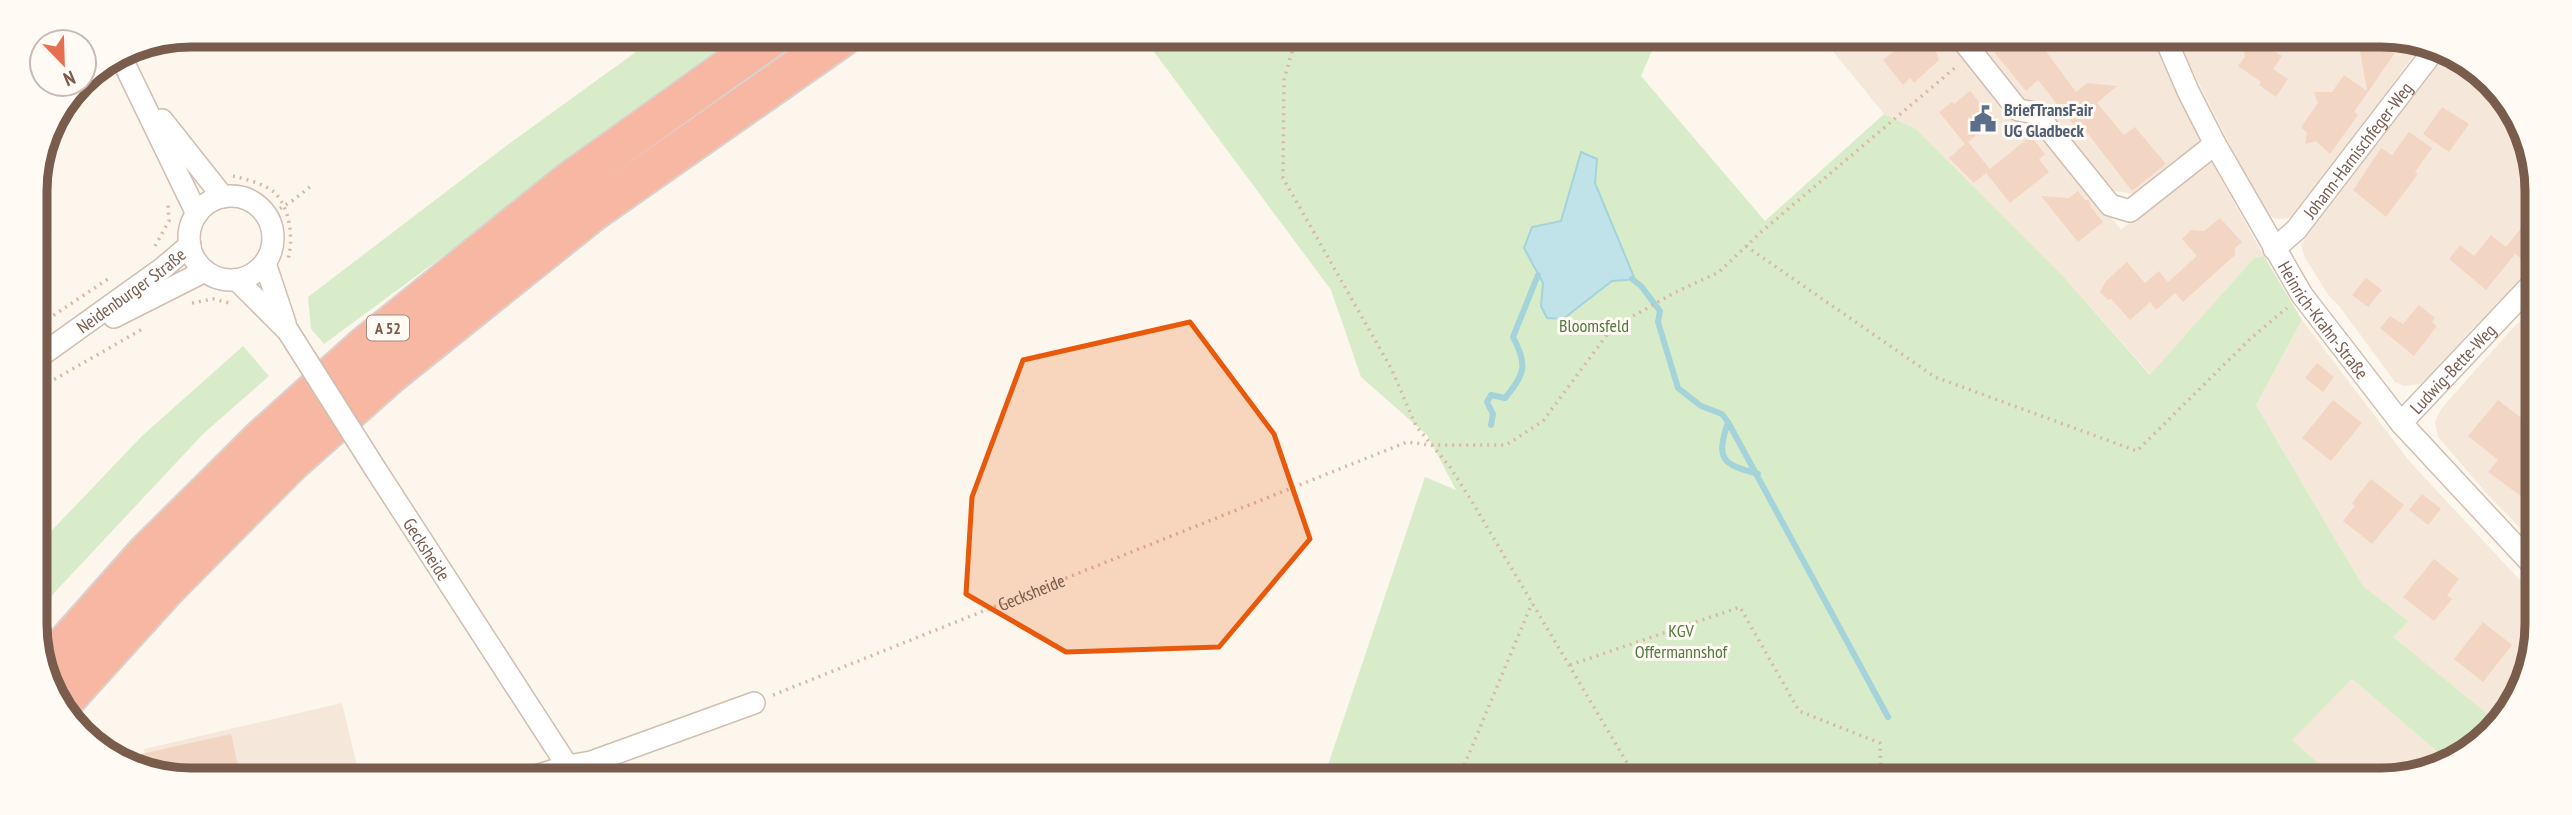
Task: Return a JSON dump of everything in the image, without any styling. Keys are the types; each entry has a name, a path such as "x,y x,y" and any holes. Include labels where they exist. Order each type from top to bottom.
{"highway":[{"name":"A 52","path":"52,660 146,554 264,436 364,347 569,182 757,48"},
{"name":"A 52","path":"68,697 166,588 281,471 390,374 592,212 827,48"}],"street":[{"path":"1970,47 2018,110 2036,113 2110,205 2130,211 2215,144"},
{"name":"Heinrich-Krahn-Straße","path":"2169,47 2215,144 2302,295 2401,423 2525,556"},
{"name":"Johann-Harnischfeger-Weg","path":"2274,249 2296,230 2430,56"},
{"path":"125,64 197,214"},
{"path":"135,85 223,197"},
{"path":"223,197 240,197 275,212 272,249 263,281 253,274 237,280 220,279 205,271 195,260 190,246 190,229 197,214 208,203 223,197"},
{"name":"Neidenburger Straße","path":"48,351 190,246"},
{"name":"Neidenburger Straße","path":"48,353 173,285 205,271"},
{"name":"Gecksheide","path":"237,280 263,281 288,331 569,768"},
{"name":"Ludwig-Bette-Weg","path":"2401,423 2525,292"},
{"path":"578,768 754,703"}],"path":[{"path":"1293,47 1284,80 1283,178 1392,370 1416,426 1450,467 1471,500 1630,767"},
{"name":"Gecksheide","path":"754,703 1407,442 1506,446 1543,421 1612,328 1674,293 1719,272 1968,47"},
{"path":"173,285 186,304 213,299 240,306 263,281 282,274 291,252 289,224 275,212 274,193 210,164 201,171"},
{"path":"154,248 169,221 167,194 182,182"},
{"path":"275,212 311,186"},
{"path":"1746,246 1935,377 2137,452 2251,338 2302,295"},
{"path":"48,383 150,324"},
{"path":"1463,767 1532,603"},
{"path":"1570,666 1740,607 1799,710 1880,743 1881,767"}],"highlighted area":[{"path":"1190,322 1274,434 1310,539 1219,647 1066,652 966,594 972,497 1023,360"}],"shaded area":[{"path":"1830,47 1958,47 2024,131 2044,133 2121,230 2208,156 2264,256 2254,258 2151,375 2063,276 1916,129 1884,114"},
{"path":"1976,47 2158,47 2202,144 2141,195 2107,190 2018,103"},
{"path":"2182,47 2381,47 2416,52 2302,210 2290,218 2276,219 2266,214"},
{"path":"2439,60 2483,89 2500,111 2517,145 2524,173 2525,278 2472,329 2426,380 2420,384 2404,386 2395,382 2329,296 2305,258 2301,244 2401,102 2411,99"},
{"path":"2525,317 2525,533 2438,437 2435,422 2441,409"},
{"path":"2302,320 2410,462 2525,585 2524,642 2520,661 2510,687 2491,716 2392,637 2407,621 2363,586 2256,405"},
{"path":"2352,679 2441,755 2409,765 2322,767 2291,740"},
{"path":"342,703 357,768 173,767 145,760 144,749"}],"green space":[{"path":"1653,47 1641,76 1765,221 1884,114 1916,129 2063,276 2150,375 2254,258 2264,256 2302,320 2256,405 2363,586 2408,621 2393,637 2491,716 2468,738 2441,755 2352,679 2292,740 2322,767 1327,767 1425,477 1456,490 1427,435 1361,377 1331,290 1151,48"},
{"path":"642,48 726,48 324,344 311,329 308,297 506,146"},
{"path":"243,346 269,376 204,433 47,602 47,535 142,436"}],"water":[{"path":"1581,152 1597,159 1595,183 1634,277 1612,281 1563,319 1547,318 1541,306 1543,283 1524,248 1532,227 1561,221"}],"building":[{"path":"1899,47 1934,47 1939,60 1914,83 1910,78 1903,85 1883,60"},
{"path":"2000,47 2043,47 2076,92 2087,83 2117,86 2097,103 2124,135 2135,127 2166,164 2132,191 2085,130 2081,134 2038,80 2026,91 1994,52"},
{"path":"2268,47 2282,56 2273,69 2288,79 2276,97 2259,85 2261,82 2238,66 2245,57 2243,48"},
{"path":"2359,47 2398,48 2354,112 2358,115 2330,154 2316,141 2305,144 2307,133 2301,127 2318,103 2314,92 2332,92 2344,75 2367,91"},
{"path":"1970,91 1997,120 1968,142 1990,169 2027,139 2034,140 2045,154 2039,159 2049,172 2010,203 1986,173 1974,183 1949,158 1965,144 1939,112"},
{"path":"2442,107 2469,124 2449,152 2423,134"},
{"path":"2409,132 2432,148 2415,172 2418,174 2386,217 2353,190 2381,148 2392,155"},
{"path":"2078,191 2085,200 2089,200 2103,222 2078,242 2041,196 2069,198"},
{"path":"2220,218 2242,242 2235,248 2235,255 2183,302 2175,293 2156,310 2150,302 2130,320 2111,299 2108,300 2100,292 2106,281 2127,262 2145,283 2159,271 2168,282 2197,256 2182,239 2191,230 2204,231"},
{"path":"2525,223 2525,257 2523,260 2515,254 2486,290 2449,259 2460,245 2474,256 2491,235 2506,247"},
{"path":"2366,278 2382,290 2368,307 2352,295"},
{"path":"2419,305 2435,318 2432,322 2437,326 2414,356 2380,328 2390,316 2403,324"},
{"path":"2317,363 2334,377 2323,392 2305,378"},
{"path":"2333,400 2362,423 2331,461 2302,438"},
{"path":"2498,400 2525,421 2525,499 2488,472 2498,460 2468,436"},
{"path":"2371,479 2404,505 2372,544 2343,521 2355,506 2352,503"},
{"path":"2422,494 2441,509 2428,525 2409,510"},
{"path":"2434,559 2459,579 2447,595 2452,599 2434,621 2403,597"},
{"path":"2483,622 2512,645 2483,682 2454,659"},
{"path":"231,734 238,768 173,767 142,759 141,754"}],"waterway":[{"path":"1491,425 1493,414 1487,402 1491,395 1505,398 1520,376 1521,355 1513,337 1538,275"},
{"path":"1632,279 1641,286 1660,311 1658,322 1678,388 1701,406 1722,414 1728,422 1888,717"},
{"path":"1728,422 1722,444 1725,458 1736,467 1758,474"}],"place":[{"name":"BriefTransFair UG Gladbeck","path":"1983,119"}],"park label":[{"name":"Bloomsfeld","path":"1594,325"},
{"name":"KGV Offermannshof","path":"1681,640"}]}
